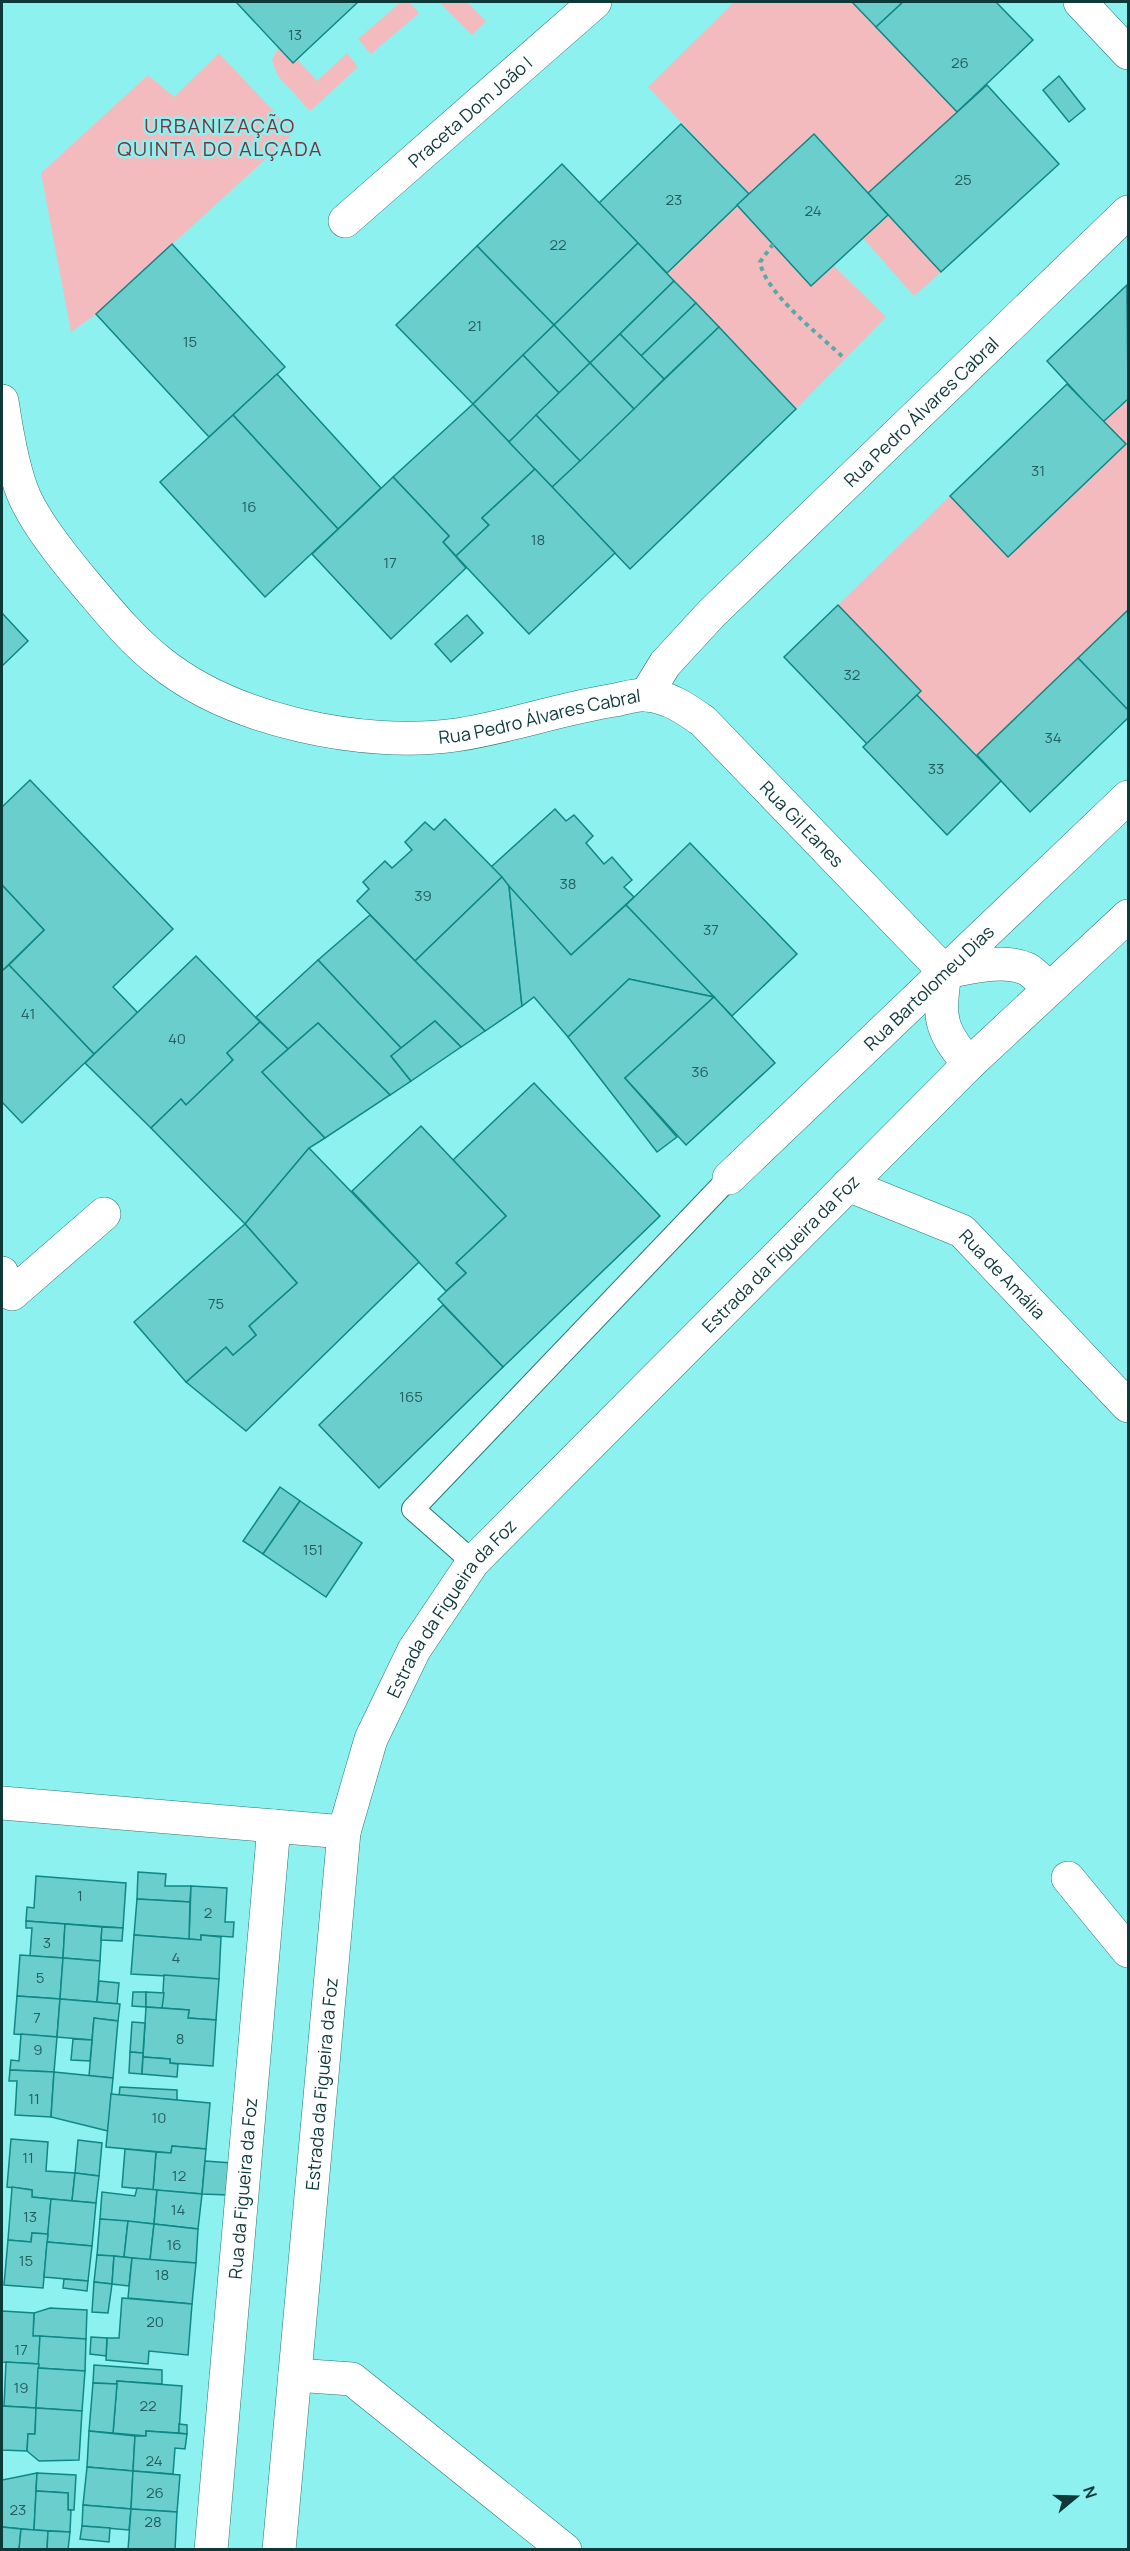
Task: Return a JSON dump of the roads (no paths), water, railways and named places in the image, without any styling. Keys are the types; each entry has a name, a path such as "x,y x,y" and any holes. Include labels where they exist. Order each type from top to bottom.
{"street":[{"name":"Praceta Dom João I","path":"345,221 595,2"},
{"path":"1080,2 1128,53"},
{"name":"Rua Pedro Álvares Cabral","path":"2,401 13,504 65,559 113,617 160,663 211,694 265,716 326,731 395,739 456,735 589,704 646,695 665,664 711,614 1128,212"},
{"name":"Rua Gil Eanes","path":"646,695 679,704 703,721 945,972"},
{"name":"Rua Bartolomeu Dias","path":"729,1178 1128,797"},
{"name":"Estrada da Figueira da Foz","path":"279,2550 344,1832 372,1738 414,1650 473,1562 969,1064 1128,916"},
{"path":"969,1064 951,1043 944,1027 940,1009 945,972 986,965 1006,965 1027,970 1049,989"},
{"name":"Rua de Amália","path":"848,1185 962,1231 1128,1406"},
{"path":"2,1273 12,1294 104,1214"},
{"path":"2,1803 344,1832"},
{"name":"Rua da Figueira da Foz","path":"211,2550 274,1826"},
{"path":"1068,1878 1128,1951"},
{"path":"295,2375 352,2379 565,2550"}],"lane":[{"path":"473,1562 413,1509 729,1178"}],"district":[{"name":"URBANIZAÇÃO QUINTA DO ALÇADA","path":"220,136"}]}
